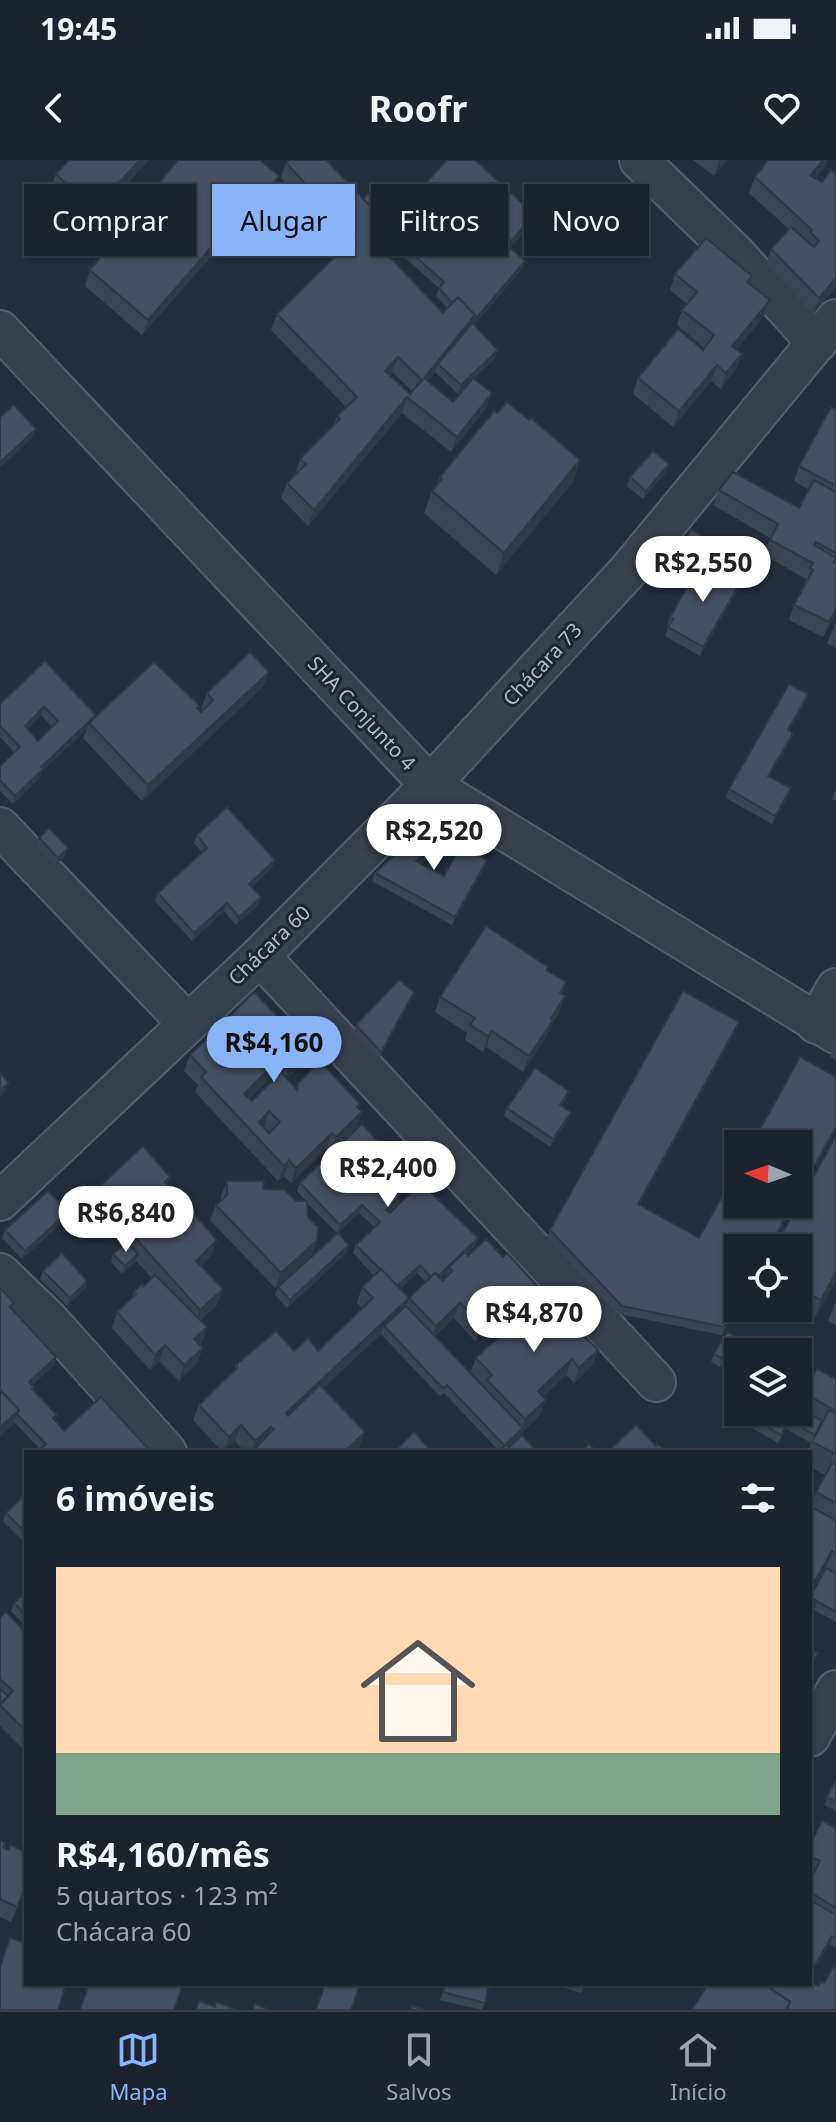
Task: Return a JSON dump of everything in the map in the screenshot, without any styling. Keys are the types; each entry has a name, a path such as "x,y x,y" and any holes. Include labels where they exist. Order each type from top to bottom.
{"street":[{"path":"639,160 735,253 826,331"},
{"name":"SHA Conjunto 4","path":"0,330 430,785 826,1029"},
{"name":"Chácara 73","path":"430,785 627,572 826,331"},
{"name":"Chácara 60","path":"0,1201 260,956 430,785"},
{"path":"0,827 187,1023"},
{"path":"260,956 656,1382"},
{"path":"826,1029 836,988"},
{"path":"0,1273 48,1319 165,1450"},
{"path":"812,1733 836,1690"}],"building":[{"path":"69,160 140,160 117,184 67,184 56,174"},
{"path":"178,160 260,160 279,176 272,184 212,184 212,246 148,320 90,270 102,256 196,256 196,184 158,184"},
{"path":"289,160 326,160 349,184 306,184 286,163"},
{"path":"447,160 475,160 501,184 425,184"},
{"path":"768,160 823,160 810,176 822,182 831,170 836,174 836,278 819,298 771,249 791,227 814,247 819,241 810,232 812,230 755,177"},
{"path":"355,190 371,207 371,256 389,256 443,313 458,297 475,315 424,378 453,402 473,378 492,393 457,437 407,397 314,510 287,483 306,464 300,459 357,397 277,314 336,256 355,256","holes":["398,357 422,380 410,394 385,371"]},
{"path":"371,190 371,207 363,199"},
{"path":"508,190 524,205 524,227 508,244"},
{"path":"706,238 752,276 747,282 770,300 732,346 742,354 726,373 717,365 679,411 638,378 678,329 703,350 714,335 682,310 697,292 675,274"},
{"path":"508,246 525,261 472,323 475,315 458,297 452,303 439,288 444,282 415,256 508,256"},
{"path":"472,323 498,350 461,385 438,364"},
{"path":"507,402 529,420 531,418 580,460 504,553 432,491 494,411 497,413"},
{"path":"14,405 36,429 0,462 0,417"},
{"path":"831,407 836,410 836,486 799,466"},
{"path":"653,451 669,464 646,491 630,477"},
{"path":"733,472 799,508 814,480 836,492 836,553 816,542 814,545 836,558 833,562 836,563 836,609 829,622 794,605 813,570 810,568 813,563 770,540 778,524 719,490"},
{"path":"691,530 732,552 722,570 682,548"},
{"path":"702,562 740,583 703,647 668,627 673,619 670,617"},
{"path":"250,652 269,672 148,785 89,723 154,662 200,706 197,708 201,712 213,700 207,693"},
{"path":"45,661 96,715 15,796 0,780 0,766 20,747 0,726 0,704","holes":["44,707 58,721 38,741 25,726"]},
{"path":"789,684 808,694 788,730 793,733 768,776 791,788 775,816 729,789"},
{"path":"227,807 275,860 249,884 261,897 239,917 227,903 194,933 158,893 207,848 197,835"},
{"path":"425,826 450,840 434,855 427,852 416,861 444,876 461,846 487,860 455,917 375,873"},
{"path":"49,828 68,848 58,858 39,838"},
{"path":"486,926 566,982 560,993 565,996 551,1018 553,1020 529,1056 492,1031 488,1036 470,1025 475,1018 440,997"},
{"path":"399,980 414,992 381,1052 356,1025"},
{"path":"683,991 739,1022 638,1204 699,1238 724,1193 724,1218 785,1218 777,1234 724,1234 724,1322 727,1322 724,1327 622,1306 550,1230"},
{"path":"254,992 308,1048 289,1066 281,1057 244,1094 252,1101 281,1072 297,1090 298,1083 320,1061 360,1104 357,1107 362,1112 336,1137 332,1133 296,1168 289,1160 284,1166 201,1077 206,1072 190,1055","holes":["269,1111 280,1122 269,1133 259,1122"]},
{"path":"800,1057 836,1077 836,1127 812,1171 812,1130 760,1130"},
{"path":"535,1068 569,1091 560,1105 571,1112 553,1139 507,1108"},
{"path":"0,1073 9,1083 0,1091"},
{"path":"362,1124 384,1148 376,1156 380,1160 392,1149 411,1169 392,1186 401,1195 386,1210 390,1213 421,1183 478,1238 438,1276 435,1273 431,1277 420,1265 397,1286 356,1245 380,1222 362,1205 340,1225 300,1183"},
{"path":"836,1136 836,1272 821,1300 812,1295 812,1234 782,1234 791,1218 812,1218 812,1179"},
{"path":"143,1146 170,1177 165,1182 217,1240 196,1261 223,1289 200,1310 94,1192"},
{"path":"227,1181 264,1181 263,1189 285,1190 296,1201 307,1201 308,1217 318,1227 317,1240 281,1273 216,1205 227,1195"},
{"path":"48,1191 68,1212 25,1251 5,1230"},
{"path":"338,1233 349,1245 290,1300 278,1287"},
{"path":"486,1239 503,1257 507,1253 540,1289 514,1314 507,1308 497,1318 493,1314 481,1325 460,1303 436,1326 409,1298 435,1273 443,1281 452,1271 449,1267 465,1252 468,1256"},
{"path":"127,1242 138,1254 125,1266 113,1254"},
{"path":"62,1253 87,1281 70,1298 43,1271"},
{"path":"381,1269 409,1298 286,1413 288,1416 320,1385 365,1432 348,1450 254,1450 274,1429 271,1427 255,1441 241,1425 229,1437 199,1405 238,1367 236,1365 276,1331 294,1351 308,1338 318,1351 373,1298 362,1287"},
{"path":"155,1275 207,1327 194,1339 203,1348 184,1365 165,1345 155,1355 117,1312 136,1294 134,1291"},
{"path":"0,1288 14,1303 10,1307 56,1357 29,1382 57,1415 53,1418 64,1431 101,1397 149,1450 39,1450 46,1444 17,1414 19,1410 0,1390"},
{"path":"540,1292 598,1350 579,1368 572,1359 538,1391 546,1400 525,1419 487,1380 492,1375 476,1358 527,1309 524,1307"},
{"path":"406,1306 523,1428 506,1444 509,1447 522,1435 535,1450 500,1450 505,1446 447,1385 443,1388 384,1326"},
{"path":"727,1332 738,1338 724,1338 724,1359 714,1354"},
{"path":"817,1369 836,1379 836,1411 812,1398 812,1378"},
{"path":"0,1390 19,1410 0,1427"},
{"path":"829,1410 836,1414 836,1454 812,1442"},
{"path":"812,1415 822,1421 815,1435 799,1426 812,1426"},
{"path":"636,1425 656,1446 667,1450 610,1450"},
{"path":"765,1426 786,1426 781,1435"},
{"path":"414,1432 430,1450 396,1450"},
{"path":"836,1461 836,1503 816,1492"},
{"path":"24,1496 24,1531 6,1513"},
{"path":"812,1507 836,1521 836,1554 832,1551 812,1586"},
{"path":"826,1568 836,1573 836,1612 812,1598"},
{"path":"24,1594 24,1614 14,1603"},
{"path":"6,1612 24,1631 24,1729 0,1705 13,1691 0,1682 0,1618"},
{"path":"812,1650 818,1653 812,1664"},
{"path":"0,1689 8,1696 0,1704"},
{"path":"836,1780 836,1802 827,1797"},
{"path":"822,1821 836,1828 836,1908 812,1893 812,1876 820,1861 812,1857 812,1840"},
{"path":"0,1841 9,1850 10,1845 24,1851 24,1891 17,1907 0,1899"},
{"path":"812,1901 836,1915 836,1938 832,1936 814,1967"},
{"path":"10,1938 24,1942 24,1986 65,1986 58,2010 0,2010 0,1967"},
{"path":"836,1963 836,2010 787,2010 790,2002 772,1990 774,1986 812,1986 812,1983 818,1986 824,1983"},
{"path":"88,1986 182,1986 174,2010 80,2010"},
{"path":"324,1986 359,1986 351,2010 316,2010"},
{"path":"445,1986 489,1986 485,2003 443,1992"},
{"path":"707,1986 767,1986 790,2002 786,2010 692,2010"},
{"path":"199,2001 215,2007 216,2002 238,2010 196,2010"},
{"path":"255,2004 270,2010 253,2010"}]}
